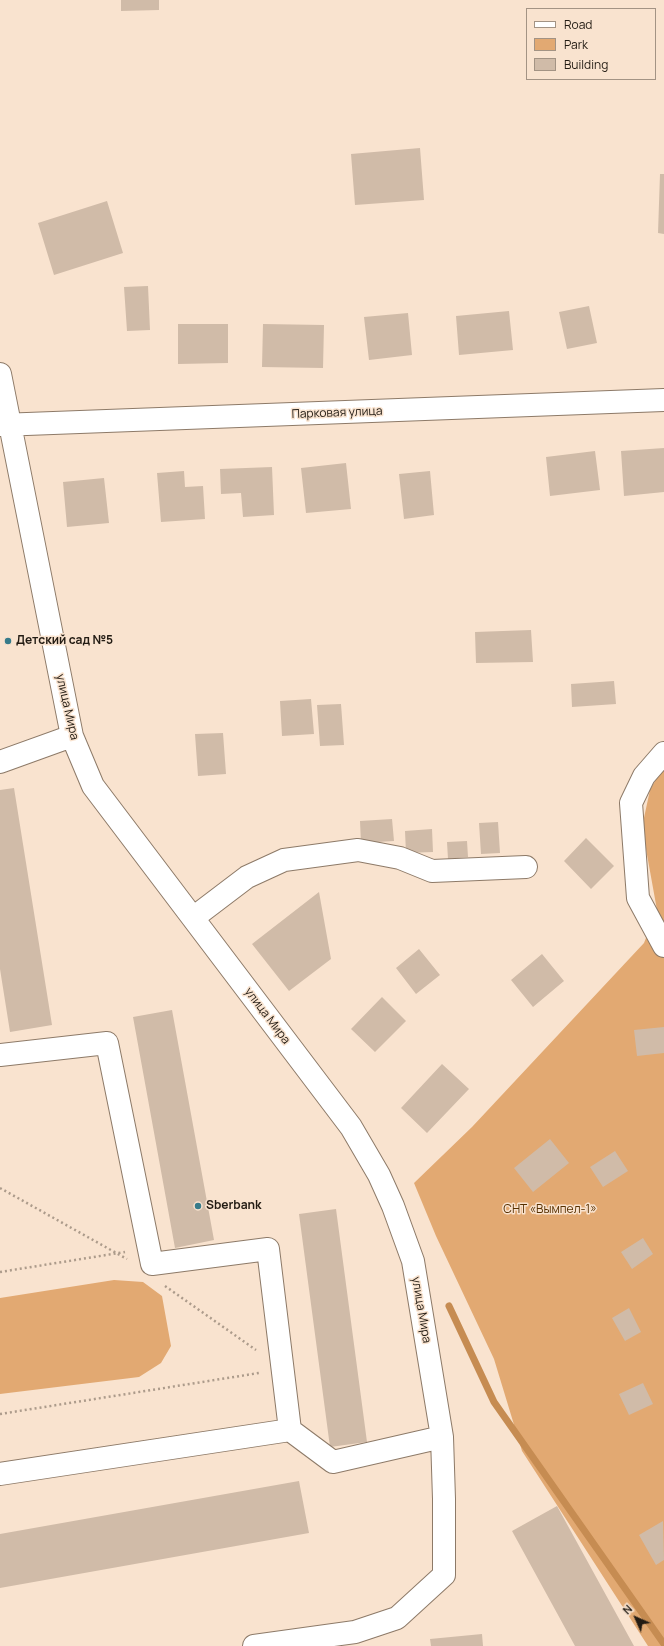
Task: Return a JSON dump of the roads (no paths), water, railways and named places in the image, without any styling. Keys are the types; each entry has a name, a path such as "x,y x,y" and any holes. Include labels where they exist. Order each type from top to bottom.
{"street":[{"name":"улица Мира","path":"0,374 5,425 72,736 93,786 351,1126 379,1175 393,1206 413,1261 442,1437 444,1575 396,1618 356,1639 254,1646"},
{"name":"Парковая улица","path":"5,425 664,400"},
{"path":"0,762 72,736"},
{"path":"664,753 644,776 631,803 638,898 664,946"},
{"path":"193,918 247,877 284,860 358,850 400,858 432,871 526,867"},
{"path":"0,1055 107,1043 152,1264 268,1249 290,1430"},
{"path":"0,1474 290,1430 332,1462 442,1437"}],"waterway":[{"path":"449,1306 494,1402 664,1644"}],"place":[{"name":"Детский сад №5","path":"8,641"},
{"name":"Sberbank","path":"198,1206"}],"park label":[{"name":"СНТ «Вымпел-1»","path":"550,1210"}]}
